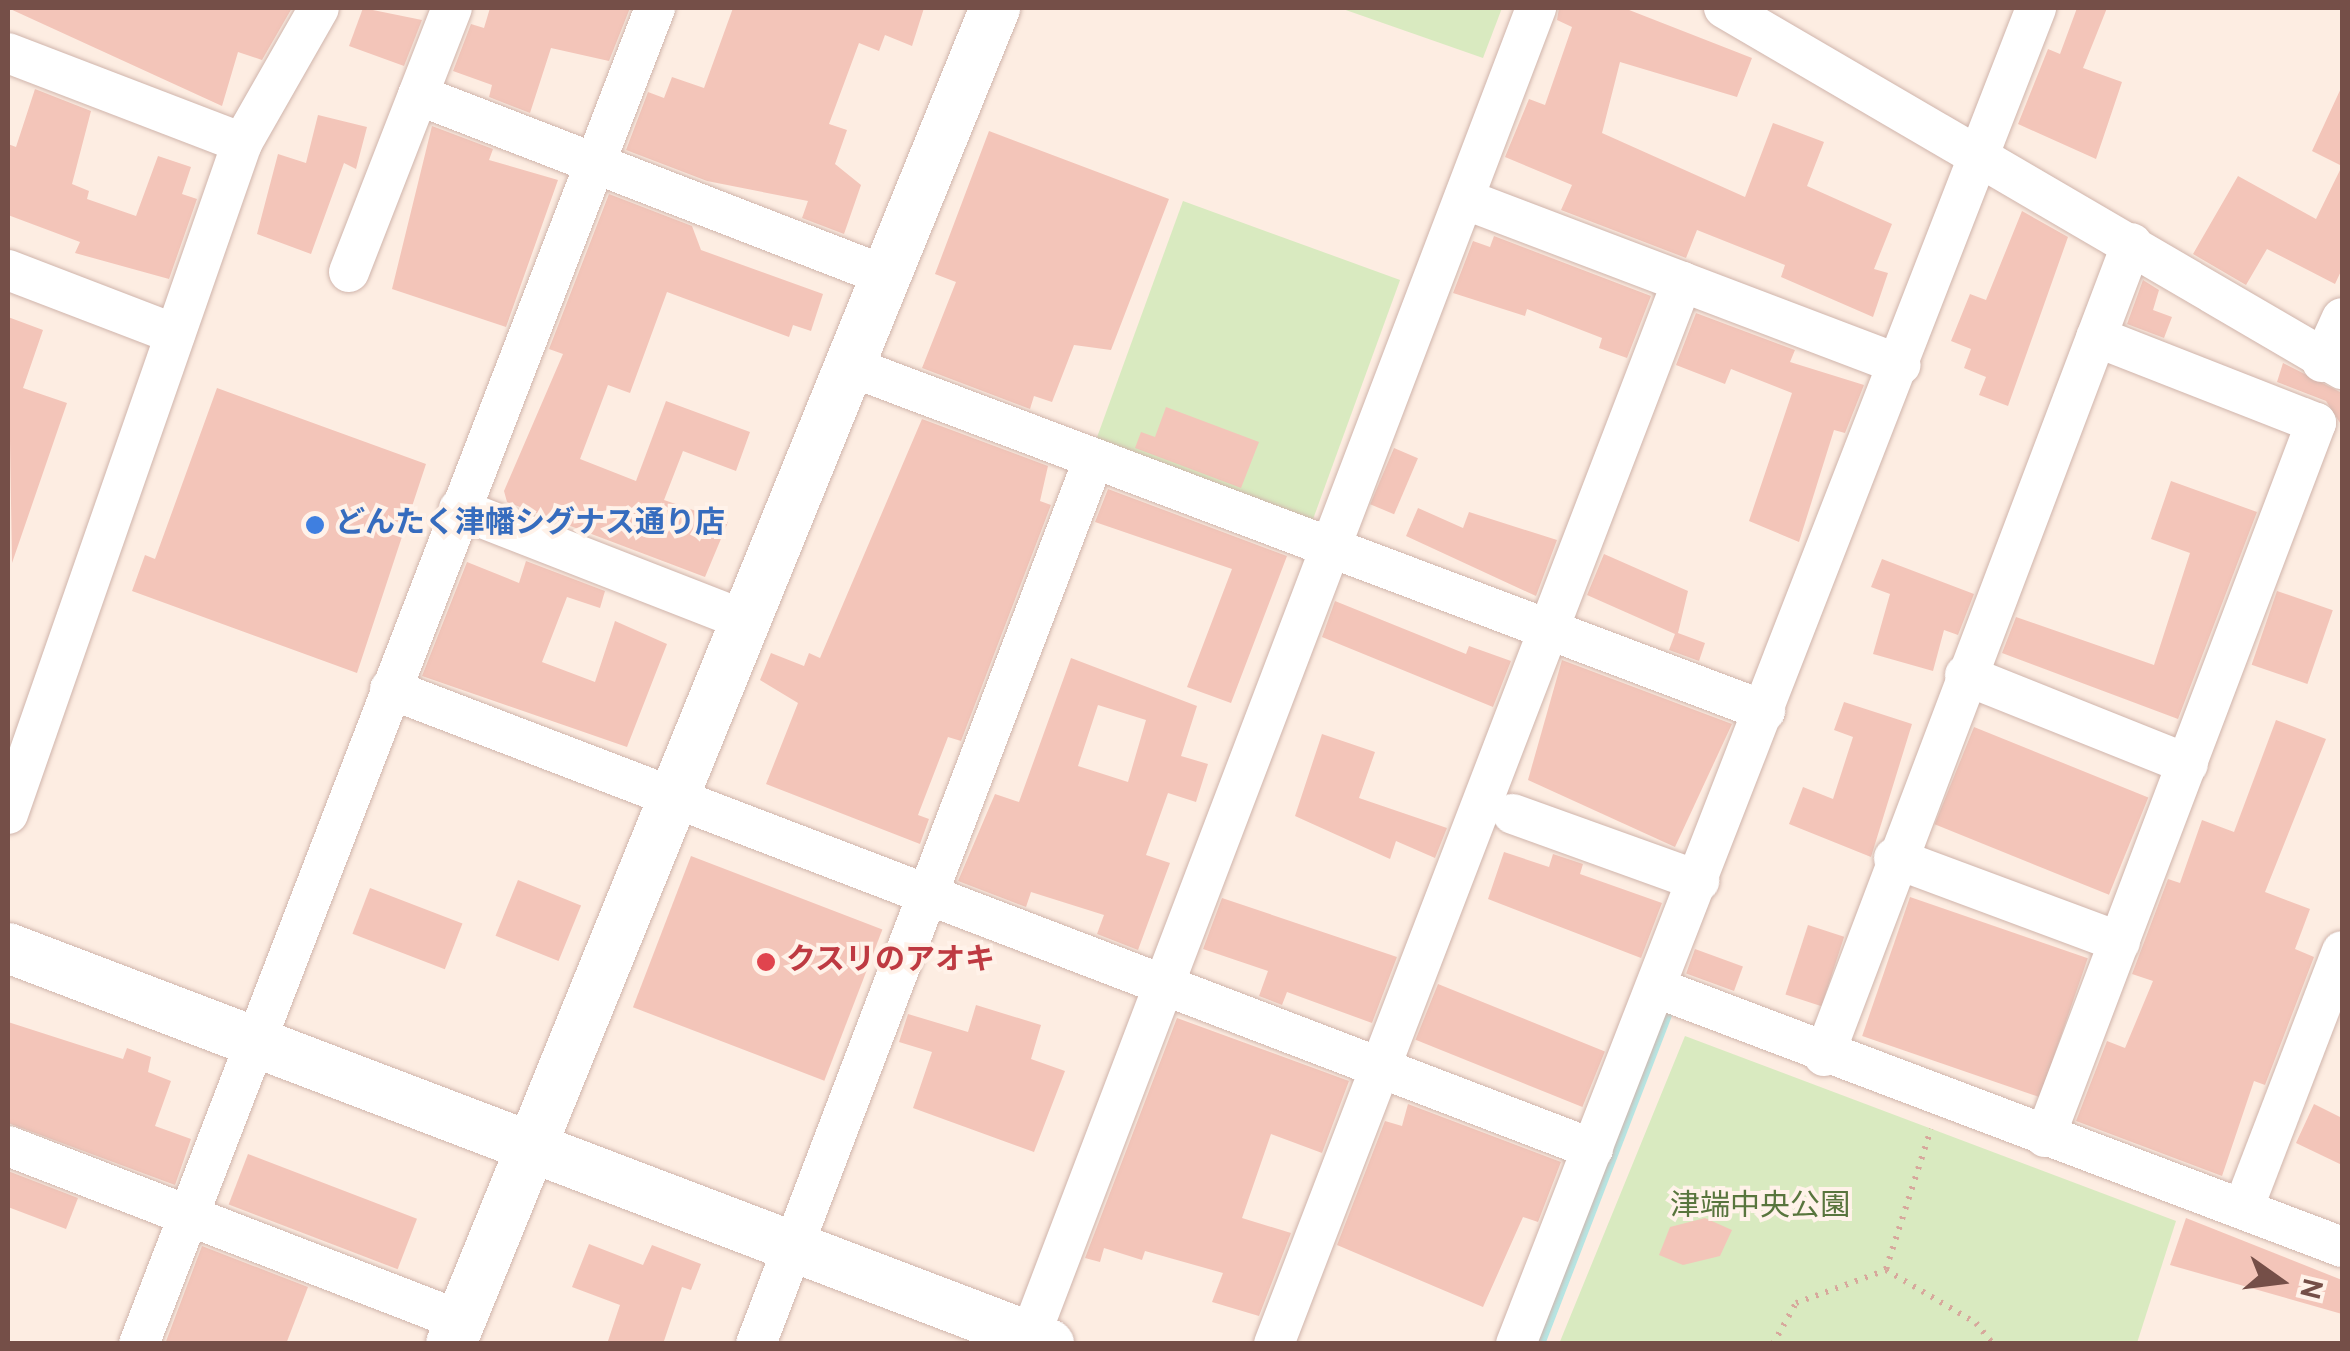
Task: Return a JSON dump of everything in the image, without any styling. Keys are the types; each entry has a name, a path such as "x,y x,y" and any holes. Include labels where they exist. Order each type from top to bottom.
{"street":[{"path":"8,814 242,143 318,8"},
{"path":"349,272 452,8"},
{"path":"138,1344 252,1041 655,8"},
{"path":"8,1146 186,1215 455,1332 667,798 744,620 994,8"},
{"path":"8,948 795,1243 1035,1341 1164,986 1536,8"},
{"path":"1724,8 1982,152 2332,366 2342,318"},
{"path":"1516,1344 2036,8"},
{"path":"8,53 242,143"},
{"path":"418,95 886,276"},
{"path":"1464,199 1900,364"},
{"path":"1824,1056 1894,858 2132,243"},
{"path":"8,270 175,334"},
{"path":"1274,1344 1682,282"},
{"path":"2045,1137 2316,423 2096,337"},
{"path":"849,366 1092,461 1765,711"},
{"path":"756,1344 1092,461"},
{"path":"459,508 744,620"},
{"path":"1965,676 2188,764"},
{"path":"390,690 1592,1149"},
{"path":"1513,814 1699,882"},
{"path":"1894,858 2120,942"},
{"path":"2243,1208 2342,952"},
{"path":"1657,988 1824,1056 2342,1247"}],"path":[{"path":"1886,1270 1940,1099"},
{"path":"1773,1344 1796,1302 1886,1270"},
{"path":"1886,1270 1976,1323 1993,1344"}],"green space":[{"path":"1340,8 1502,8 1483,58"},
{"path":"1183,201 1400,280 1310,526 1093,447"},
{"name":"津端中央公園","path":"1685,1036 2176,1221 2137,1343 1559,1344"}],"building":[{"path":"8,8 292,8 262,60 238,52 222,106"},
{"path":"363,8 422,20 404,66 349,46"},
{"path":"490,8 630,8 609,61 551,48 530,113 489,97 492,85 453,71 471,24 484,28"},
{"path":"733,8 924,8 912,46 885,35 879,51 859,43 829,124 847,130 835,164 861,185 844,234 802,218 808,201 707,181 626,150 648,92 664,98 672,77 704,88"},
{"path":"1559,8 1624,8 1752,58 1737,97 1620,62 1602,133 1745,197 1773,123 1824,142 1807,186 1892,224 1874,269 1888,273 1873,317 1781,277 1785,265 1697,230 1686,258 1561,210 1572,185 1505,157 1529,99 1545,105 1572,27 1557,20"},
{"path":"2077,8 2107,8 2083,68 2122,82 2096,159 2018,124 2048,49 2060,54"},
{"path":"2342,86 2342,166 2312,151"},
{"path":"35,89 91,111 72,184 89,191 87,199 136,216 158,156 191,167 182,194 197,199 169,279 75,253 80,242 8,215 8,144 16,147"},
{"path":"318,115 367,127 356,169 344,163 311,254 257,234 278,154 306,163"},
{"path":"432,126 493,149 489,160 558,180 506,327 392,289"},
{"path":"989,131 1169,199 1111,350 1074,345 1052,402 1034,396 1030,409 922,368 956,282 935,274"},
{"path":"2342,166 2342,269 2335,284 2267,249 2246,285 2193,254 2238,176 2316,219"},
{"path":"609,194 692,226 701,250 823,294 811,331 793,325 789,337 667,292 630,393 608,385 580,459 636,481 666,401 750,432 736,471 683,451 664,500 728,522 705,577 507,502 504,491 563,354 549,349"},
{"path":"2022,211 2068,237 2008,406 1979,395 1986,377 1964,368 1971,349 1951,341 1970,294 1986,300"},
{"path":"1494,236 1651,296 1627,358 1599,348 1602,338 1527,309 1525,316 1453,293 1473,241 1490,247"},
{"path":"2143,280 2159,290 2153,310 2172,317 2164,338 2127,324"},
{"path":"1696,313 1795,350 1790,362 1864,385 1845,433 1834,430 1799,542 1749,521 1792,393 1731,369 1725,384 1676,365"},
{"path":"8,317 43,330 23,388 67,403 12,563"},
{"path":"2283,363 2342,393 2342,426 2326,401 2277,382"},
{"path":"217,388 426,464 357,673 132,591 145,555 155,559"},
{"path":"1166,407 1259,442 1241,488 1135,448 1141,432 1155,437"},
{"path":"922,419 1048,466 1040,501 1051,505 961,741 948,737 918,815 929,819 920,844 766,784 798,703 760,680 771,653 804,666 809,653 820,658"},
{"path":"1394,448 1418,458 1394,514 1370,504"},
{"path":"2171,481 2257,512 2178,719 2002,653 2016,617 2154,665 2190,553 2151,539"},
{"path":"1108,489 1287,556 1231,703 1187,687 1232,569 1095,522"},
{"path":"1418,508 1463,528 1469,512 1557,540 1536,596 1406,536"},
{"path":"1604,554 1688,591 1678,633 1705,643 1699,661 1669,650 1675,634 1587,595"},
{"path":"1882,559 1974,594 1958,635 1944,630 1933,671 1873,654 1890,594 1871,587"},
{"path":"526,561 605,591 600,608 567,597 542,662 595,682 615,621 667,644 627,747 422,676 467,562 519,583"},
{"path":"2277,591 2333,610 2307,684 2252,665"},
{"path":"1335,601 1466,654 1469,646 1511,661 1493,707 1322,637"},
{"path":"1071,658 1197,706 1181,756 1208,764 1196,802 1168,793 1146,855 1170,863 1138,950 1097,934 1104,915 1031,892 1026,907 958,881 995,794 1019,802","holes":["1098,705 1146,720 1128,782 1078,766"]},
{"path":"1562,660 1732,724 1675,847 1528,780"},
{"path":"1844,702 1912,724 1871,857 1789,824 1803,787 1833,799 1853,737 1834,730"},
{"path":"2276,720 2326,739 2265,892 2310,909 2295,949 2314,957 2265,1085 2254,1081 2222,1176 2076,1121 2107,1041 2125,1048 2153,981 2132,974 2168,879 2180,883 2202,820 2234,832"},
{"path":"1974,727 2148,797 2109,895 1935,824"},
{"path":"1322,734 1375,752 1359,798 1447,828 1435,858 1396,841 1390,859 1295,816"},
{"path":"1504,852 1549,867 1553,854 1583,864 1580,874 1662,903 1641,958 1488,899"},
{"path":"691,856 882,929 824,1081 633,1007"},
{"path":"518,880 581,905 559,961 496,936"},
{"path":"370,888 462,923 445,969 352,934"},
{"path":"1910,897 2088,958 2040,1097 1862,1036"},
{"path":"1222,898 1397,957 1372,1023 1287,992 1282,1005 1259,996 1268,971 1203,949"},
{"path":"1808,925 1844,937 1822,1006 1785,994"},
{"path":"1695,949 1743,966 1734,991 1686,973"},
{"path":"1438,984 1605,1051 1582,1107 1416,1040"},
{"path":"976,1005 1041,1025 1031,1059 1065,1071 1034,1152 913,1108 932,1052 899,1042 908,1014 968,1032"},
{"path":"1177,1018 1349,1081 1322,1153 1271,1134 1242,1218 1291,1233 1259,1316 1212,1302 1223,1273 1145,1251 1142,1260 1104,1248 1100,1262 1085,1258"},
{"path":"8,1022 123,1059 127,1048 151,1057 148,1072 171,1081 155,1126 191,1139 175,1185 8,1123"},
{"path":"1408,1104 1561,1162 1538,1222 1523,1217 1483,1307 1337,1245 1385,1121 1402,1126"},
{"path":"2314,1104 2342,1118 2342,1165 2296,1143"},
{"path":"248,1154 417,1219 398,1269 229,1204"},
{"path":"8,1171 78,1198 66,1229 8,1207"},
{"path":"1705,1218 1732,1230 1720,1256 1683,1265 1659,1255 1670,1227"},
{"path":"2186,1218 2342,1280 2342,1314 2170,1265"},
{"path":"589,1244 643,1265 652,1245 701,1264 691,1290 682,1287 663,1344 607,1344 620,1305 572,1287"},
{"path":"202,1246 308,1287 286,1344 165,1344"}],"waterway":[{"path":"1540,1344 1668,1012"}],"place":[{"name":"どんたく津幡シグナス通り店","path":"315,525"},
{"name":"クスリのアオキ","path":"766,962"}]}
